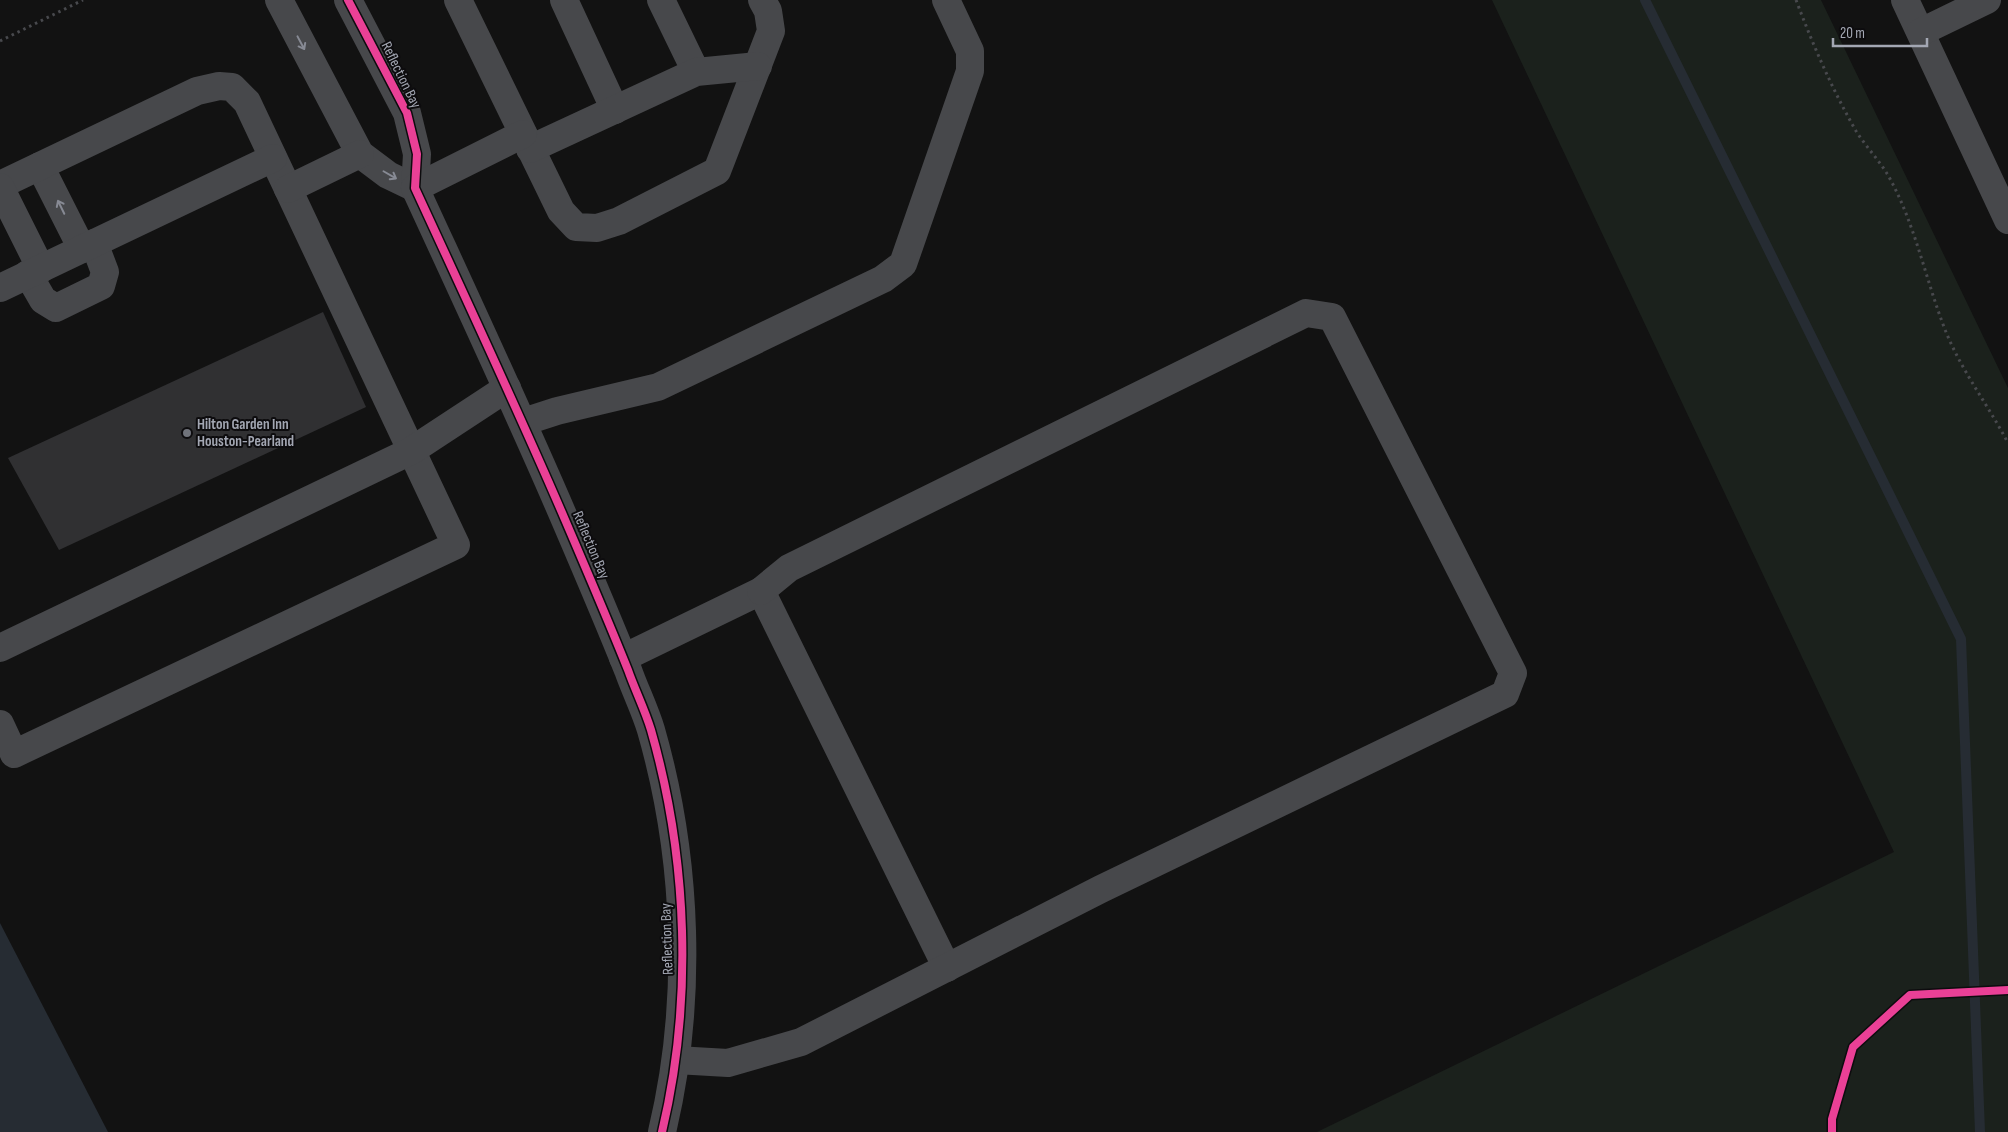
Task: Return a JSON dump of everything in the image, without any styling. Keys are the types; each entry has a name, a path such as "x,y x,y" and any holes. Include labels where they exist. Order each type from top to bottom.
{"street":[{"path":"279,0 360,154 388,175 415,188 527,142 615,110 696,72 758,66"},
{"name":"Reflection Bay","path":"348,0 407,113 417,154 415,188 523,422 623,658 655,746 664,784 678,878 683,975 680,1033 671,1092 662,1132"},
{"path":"458,0 561,211 576,227 597,228 619,221 717,171 771,31 768,11 762,0"},
{"path":"564,0 615,110"},
{"path":"661,0 696,72"},
{"path":"523,422 557,411 658,387 883,279 903,264 970,71 970,51 946,0"},
{"path":"1906,0 2008,220"},
{"path":"1920,32 1987,0"},
{"path":"0,724 14,754 456,545 247,102 232,87 219,86 197,91 40,166 0,186 35,271 43,300 56,308 101,286 105,272 40,166"},
{"path":"288,189 360,154"},
{"path":"0,288 274,158"},
{"path":"623,658 761,591 788,568 1306,312 1332,317 1513,673 1505,694 1101,889 800,1042 728,1063 676,1060"},
{"path":"0,648 411,451 507,388"},
{"path":"761,591 947,968"}],"path":[{"path":"0,41 83,0"},
{"path":"1796,0 1835,91 1858,133 1889,176 1908,218 1956,358 1992,412 2008,443"}],"shaded area":[{"path":"1492,0 1821,0 2008,388 2008,1132 1317,1132 1894,852"},
{"path":"0,923 108,1132 0,1132"}],"building":[{"name":"Hilton Garden Inn Houston-Pearland","path":"323,312 366,407 59,550 8,458"}],"waterway":[{"path":"1645,0 1961,639 1980,1132"}],"cycle path":[{"path":"348,0 407,113 417,154 415,188 548,480 613,633 651,730 673,829 682,931 682,982 679,1032 672,1083 662,1132"},
{"path":"1832,1132 1832,1119 1853,1047 1910,995 2008,990"}],"place":[{"name":"Hilton Garden Inn Houston-Pearland","path":"187,433"}]}
